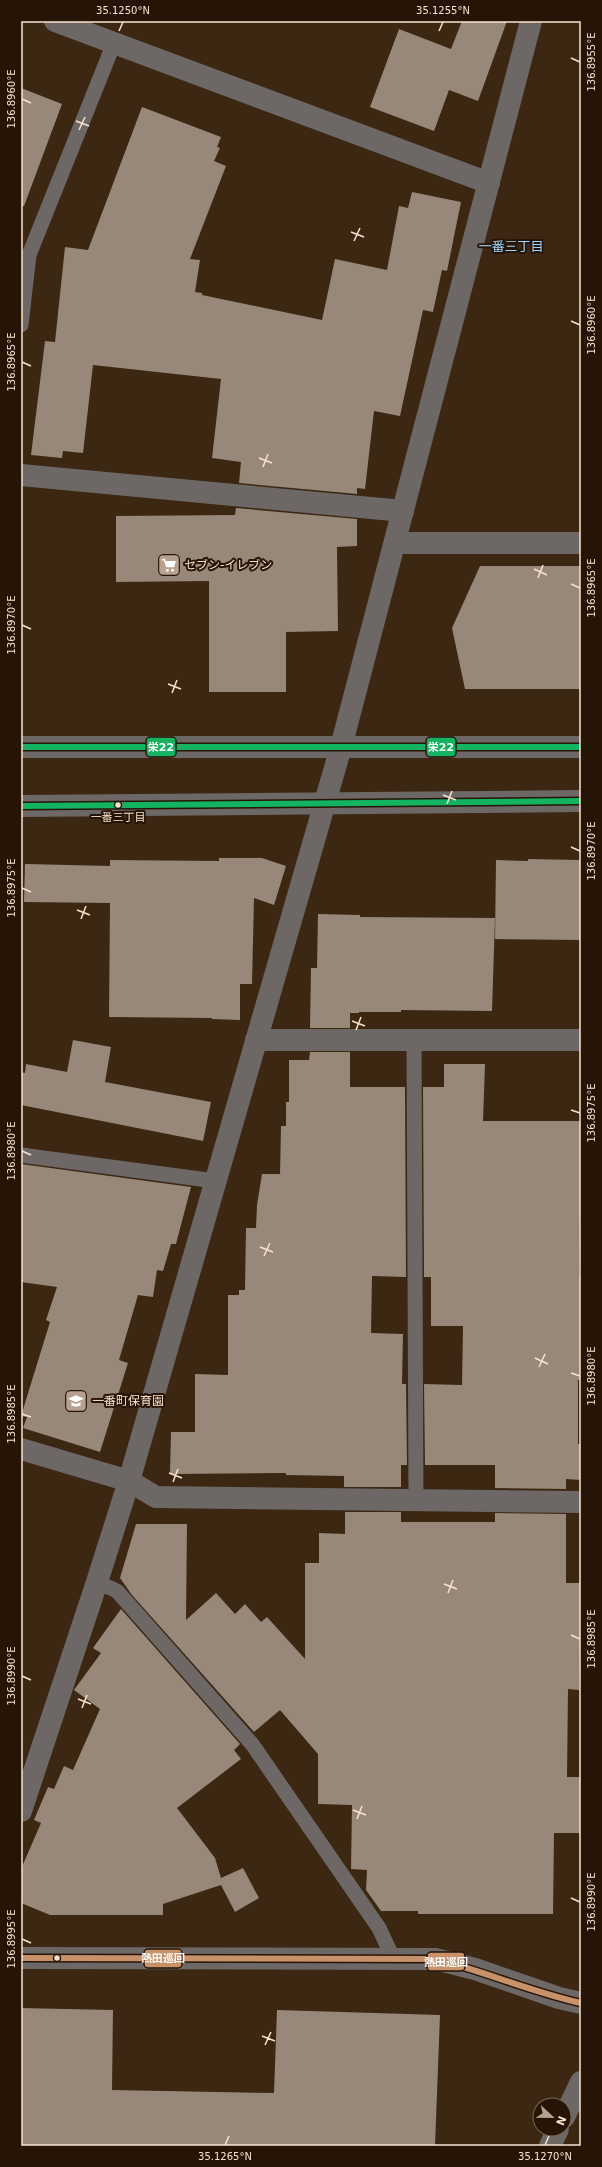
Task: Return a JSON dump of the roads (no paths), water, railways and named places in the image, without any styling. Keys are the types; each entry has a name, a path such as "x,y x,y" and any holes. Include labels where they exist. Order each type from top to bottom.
{"street":[{"path":"55,21 488,183"},
{"path":"21,1811 129,1481 341,747 531,21"},
{"path":"21,475 403,511"},
{"path":"394,543 581,543"},
{"path":"21,746 581,747"},
{"path":"21,806 324,805 581,801"},
{"path":"256,1040 581,1040"},
{"path":"21,1449 129,1481 156,1497 581,1502"},
{"path":"21,1958 434,1959 475,1969 559,1998 581,2003"},
{"path":"572,2101 581,2082"}],"lane":[{"path":"21,325 25,254 114,43"},
{"path":"414,1040 416,1499"},
{"path":"21,1156 215,1181"},
{"path":"97,1582 117,1591 252,1744 379,1928 393,1958"}],"place":[{"name":"セブン-イレブン","path":"169,565"},
{"name":"一番三丁目","path":"118,805"},
{"name":"一番町保育園","path":"76,1401"}],"district":[{"name":"一番三丁目","path":"511,246"}]}
